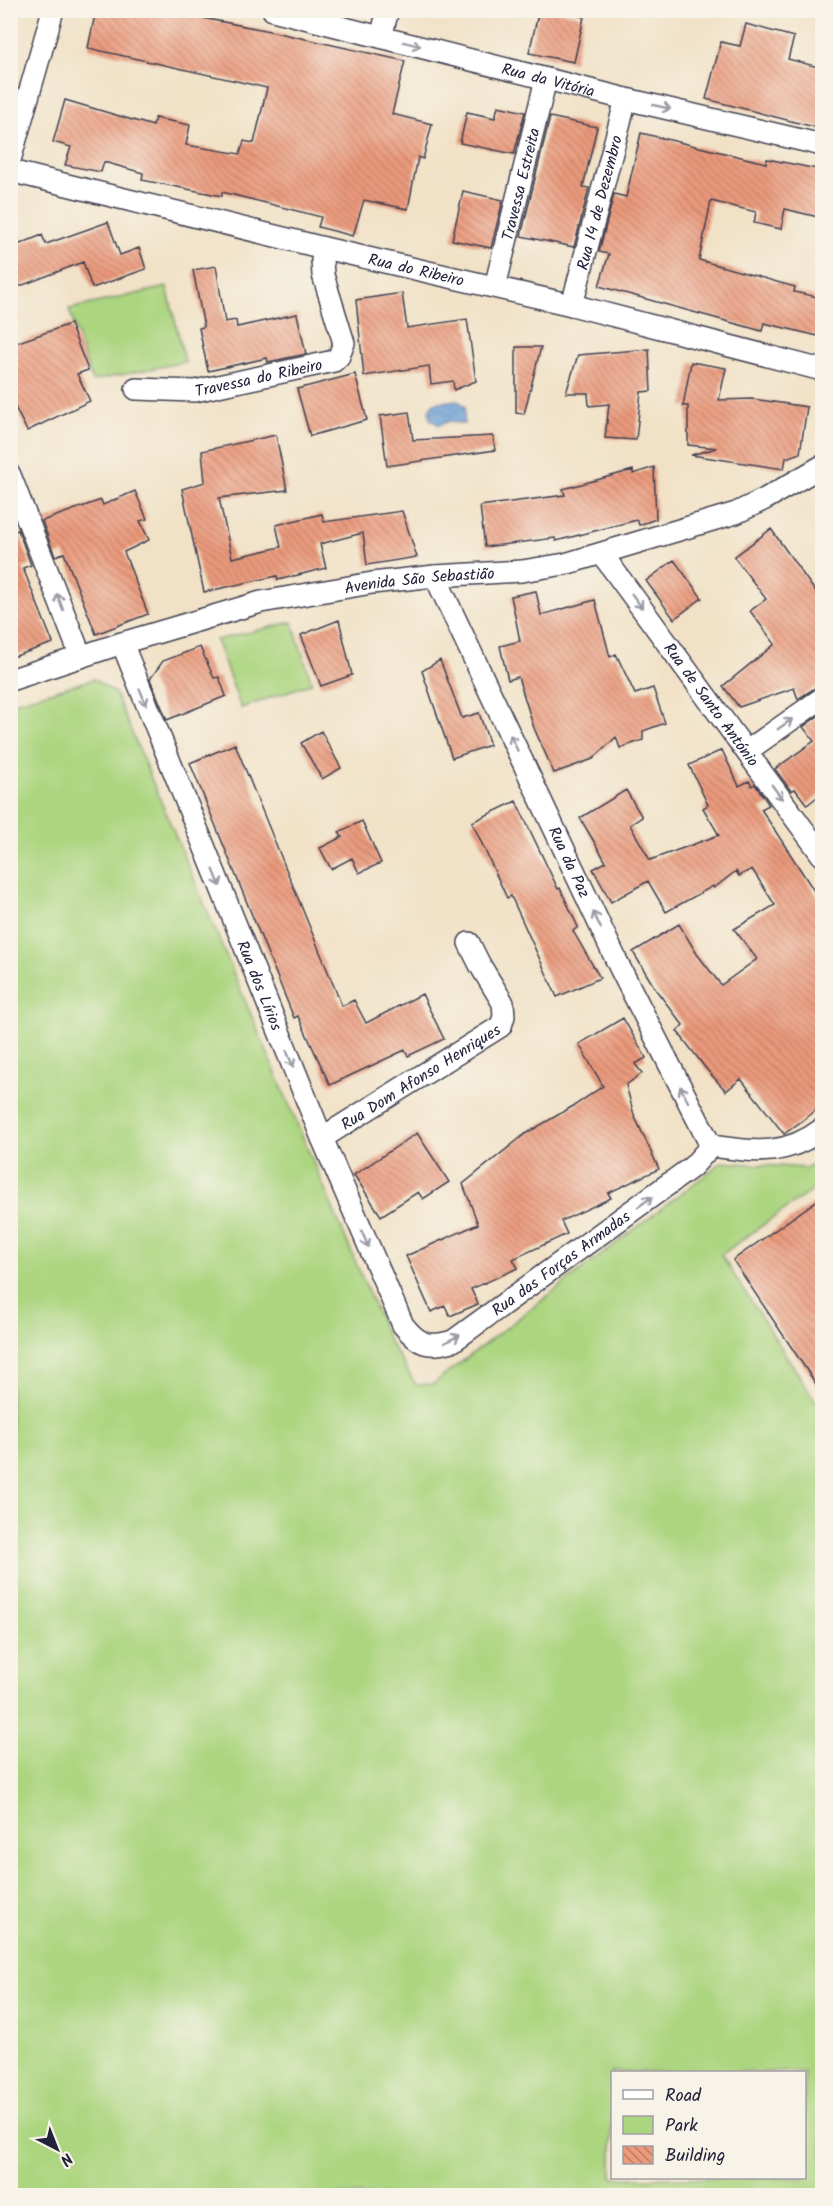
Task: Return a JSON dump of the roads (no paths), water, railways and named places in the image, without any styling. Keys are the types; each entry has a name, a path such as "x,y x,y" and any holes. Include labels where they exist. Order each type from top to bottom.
{"street":[{"path":"10,160 53,10"},
{"name":"Rua da Vitória","path":"273,10 626,99 822,145"},
{"path":"381,37 388,10"},
{"name":"Travessa Estreita","path":"495,287 546,79"},
{"name":"Rua 14 de Dezembro","path":"572,305 626,99"},
{"name":"Rua do Ribeiro","path":"10,171 324,248 572,305 822,370"},
{"name":"Travessa do Ribeiro","path":"136,389 195,392 334,361 339,356 344,343 323,275 324,248"},
{"name":"Avenida São Sebastião","path":"10,680 122,643 261,602 343,587 435,576 522,571 565,564 736,513 822,466"},
{"path":"10,475 81,657"},
{"name":"Rua de Santo António","path":"602,554 822,855"},
{"name":"Rua da Paz","path":"435,576 621,970 711,1146"},
{"name":"Rua dos Lírios","path":"122,643 322,1138 403,1325"},
{"path":"747,751 822,698"},
{"name":"Rua Dom Afonso Henriques","path":"322,1138 501,1026 504,1016 503,1003 469,943"},
{"path":"711,1146 740,1150 781,1149 801,1143 822,1129"},
{"name":"Rua das Forças Armadas","path":"403,1325 412,1336 424,1344 437,1346 453,1341 692,1167 711,1146"}],"water":[{"path":"457,400 465,406 464,424 450,421 439,425 430,419 429,410 434,403"}]}
